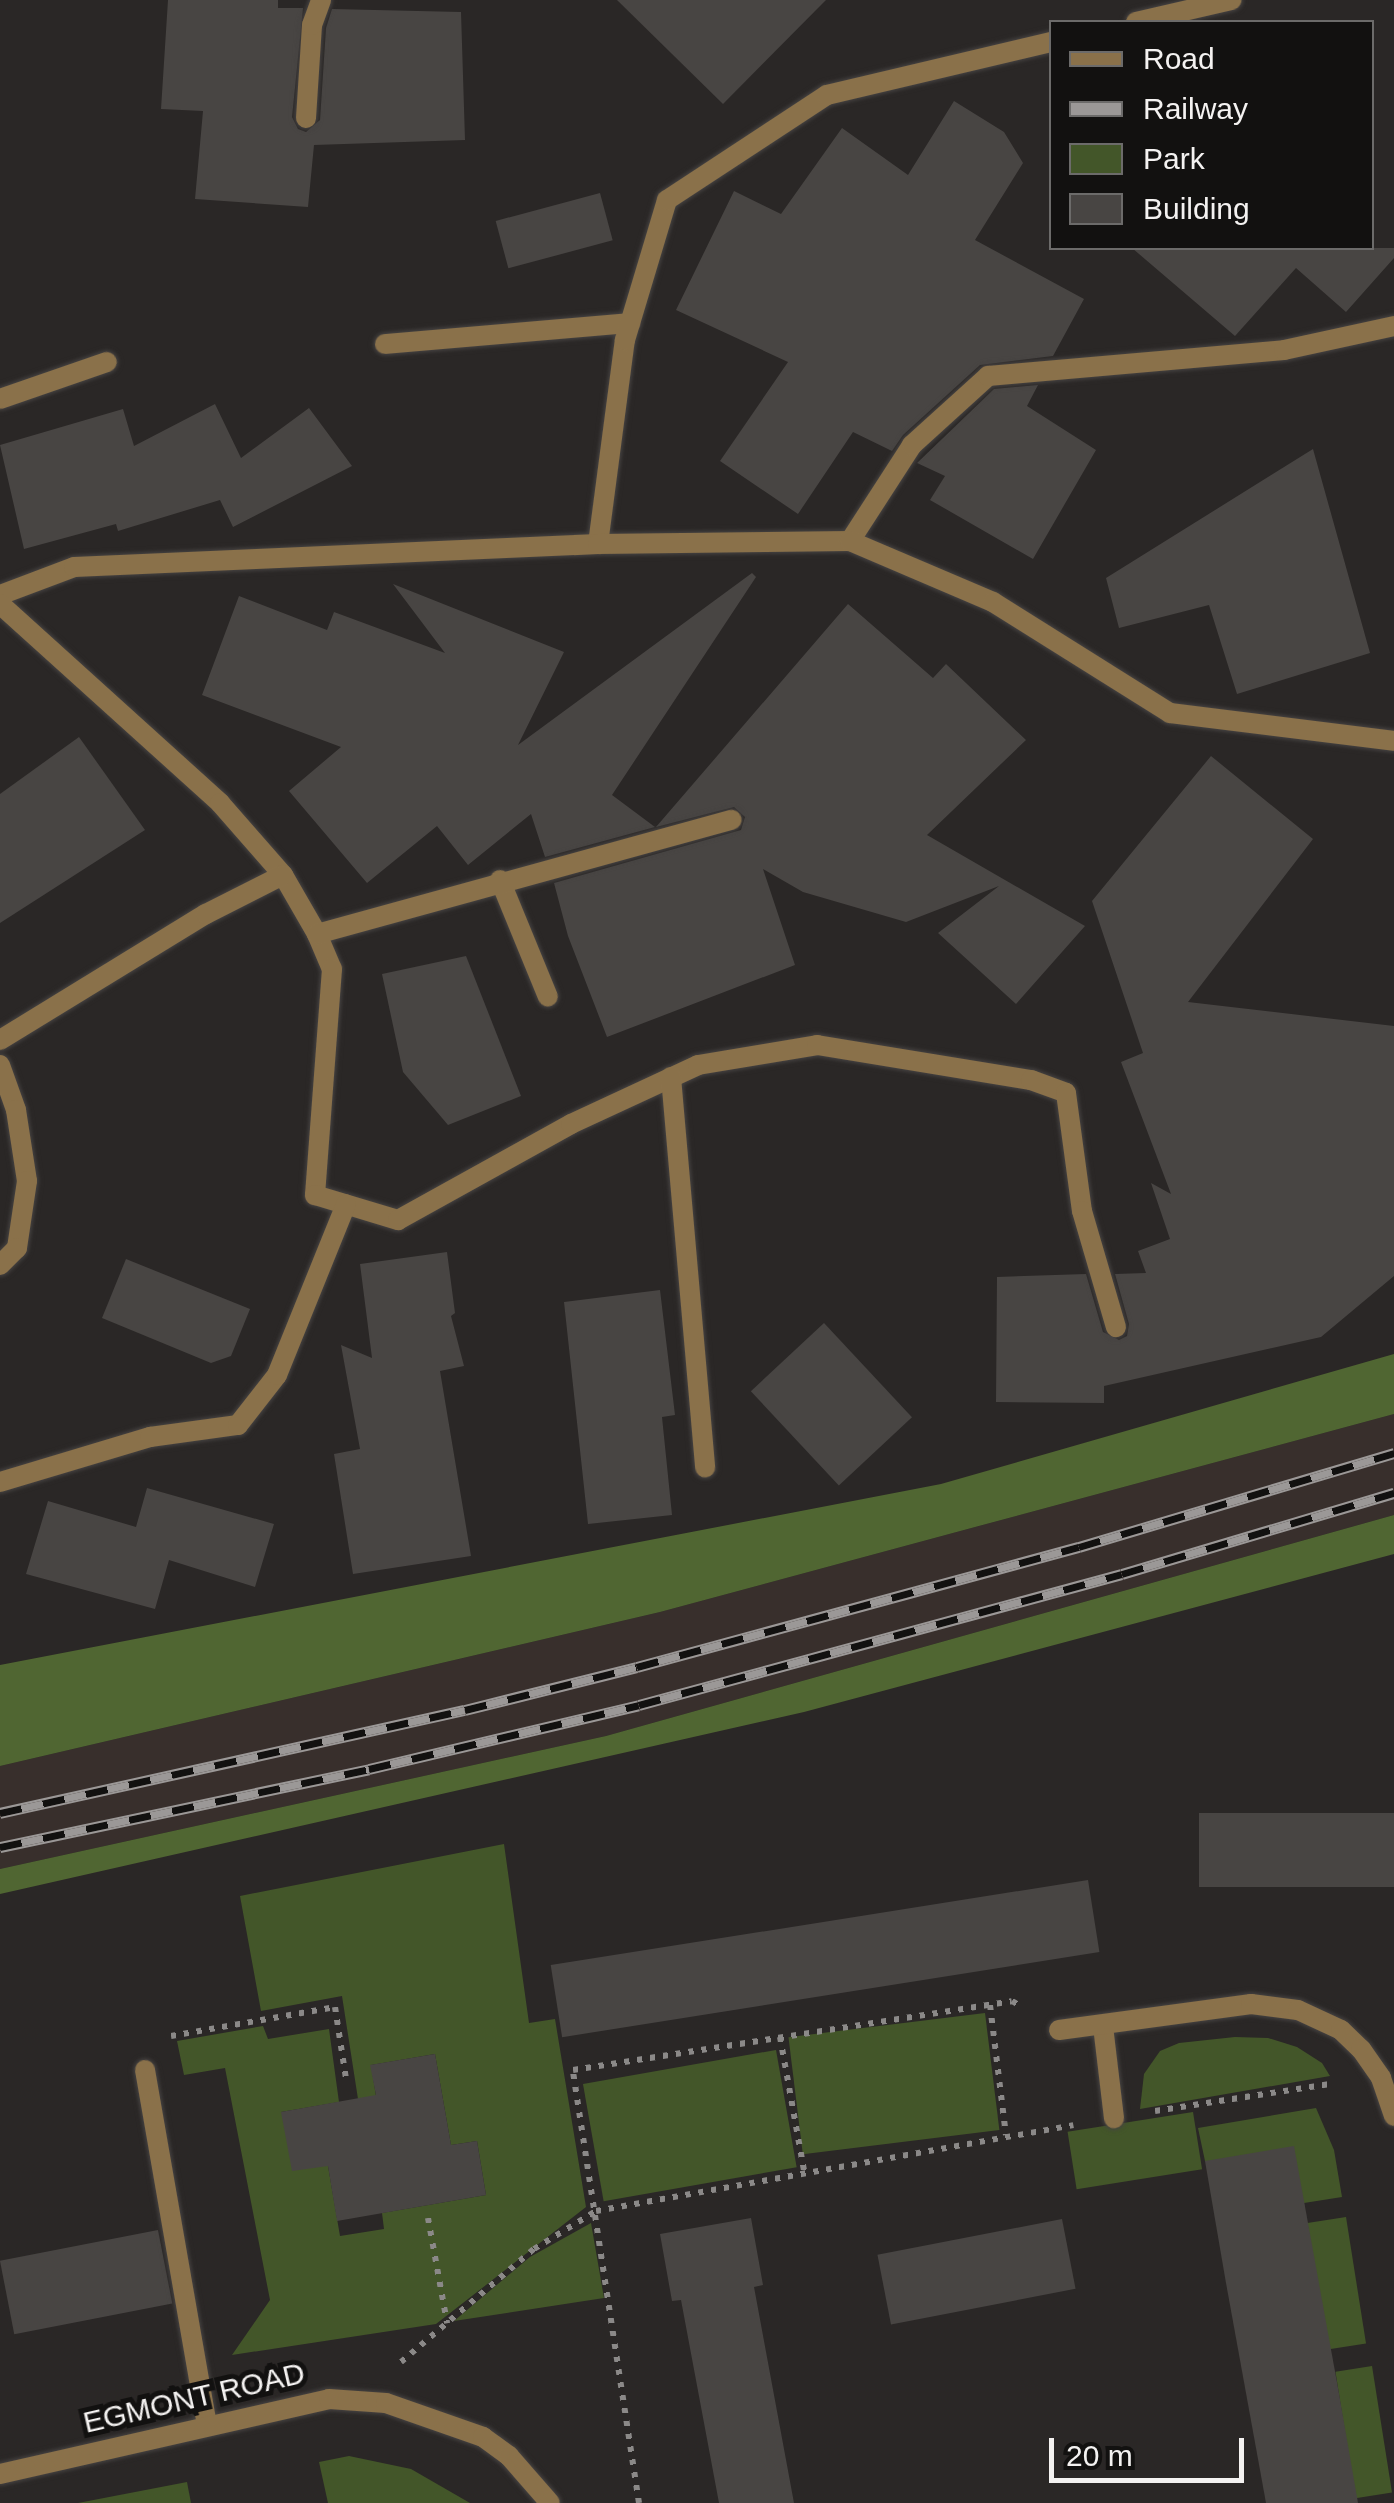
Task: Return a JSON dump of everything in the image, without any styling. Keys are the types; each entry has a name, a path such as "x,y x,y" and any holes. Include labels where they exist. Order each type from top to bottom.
{"street":[{"path":"306,118 312,26 322,0"},
{"path":"1145,20 1231,0"},
{"path":"598,544 630,323 667,200 827,96 1049,43"},
{"path":"385,344 630,323"},
{"path":"850,541 912,444 988,376 1284,350 1394,326"},
{"path":"0,399 107,362"},
{"path":"0,595 74,568 598,544 850,541 993,602 1170,713 1394,742"},
{"path":"0,604 220,803 283,876 317,934 332,969 316,1195 398,1220 571,1124 698,1065 818,1045 1030,1080 1066,1092 1082,1211 1116,1327"},
{"path":"317,934 500,880 732,820"},
{"path":"0,1040 206,914 283,876"},
{"path":"500,880 548,997"},
{"path":"0,1065 16,1110 27,1180 17,1248 0,1265"},
{"path":"671,1078 706,1468"},
{"path":"0,1482 150,1436 238,1425 277,1375 346,1204"},
{"path":"1059,2030 1103,2026 1189,2009 1251,2004 1298,2010 1341,2030 1381,2078 1394,2116"},
{"path":"1103,2026 1114,2118"},
{"path":"145,2070 207,2425"},
{"name":"EGMONT ROAD","path":"0,2474 328,2399 386,2403 483,2438 510,2456 550,2503"}],"path":[{"path":"640,2503 574,2070 1012,2001 1059,2030"},
{"path":"990,2004 1006,2135"},
{"path":"160,2038 335,2007 346,2080"},
{"path":"780,2037 804,2170"},
{"path":"354,2401 534,2249 596,2211 1006,2135 1381,2078"},
{"path":"428,2218 447,2322"}],"shaded area":[{"path":"1394,1414 1394,1515 606,1736 0,1869 0,1766 660,1612"}],"green space":[{"path":"1394,1354 1394,1414 660,1612 0,1766 0,1665 941,1484"},
{"path":"1394,1515 1394,1554 804,1712 0,1894 0,1869 606,1736"},
{"path":"504,1844 529,2023 555,2019 586,2207 436,2324 232,2355 270,2300 225,2068 184,2075 177,2041 263,2026 268,2039 329,2029 339,2102 281,2112 328,2166 340,2236 384,2229 382,2213 486,2195 477,2141 451,2145 435,2054 371,2065 376,2096 358,2099 342,1996 261,2011 240,1896"},
{"path":"985,2013 999,2130 803,2154 788,2037"},
{"path":"1268,2038 1297,2047 1322,2063 1330,2076 1140,2109 1144,2074 1160,2051 1179,2043"},
{"path":"776,2050 797,2167 604,2201 583,2084"},
{"path":"1316,2108 1334,2150 1342,2197 1304,2203 1205,2161 1198,2128"},
{"path":"1193,2112 1202,2169 1077,2189 1068,2132"},
{"path":"1346,2217 1366,2343 1328,2350 1307,2223"},
{"path":"591,2223 604,2298 454,2321 530,2257"},
{"path":"1372,2366 1392,2492 1355,2498 1335,2372"},
{"path":"349,2456 411,2469 470,2503 328,2503 319,2462"},
{"path":"187,2482 191,2503 78,2503"}],"building":[{"path":"168,0 278,0 278,8 303,8 292,117 298,129 306,132 320,120 326,28 332,9 461,12 465,140 314,145 308,207 195,199 203,111 161,109"},
{"path":"617,0 826,0 723,104"},
{"path":"954,101 1004,132 1023,163 975,240 1084,299 1053,356 980,365 903,435 892,451 853,432 798,514 720,461 788,362 676,310 734,191 781,214 842,128 908,175"},
{"path":"600,193 613,240 508,268 496,221"},
{"path":"1394,248 1394,258 1346,312 1296,268 1235,336 1134,250"},
{"path":"1038,385 1027,406 1096,450 1033,559 930,500 945,476 917,463 994,389"},
{"path":"215,404 241,458 309,408 352,466 233,527 220,500 118,531 116,524 24,549 0,445 123,409 134,446"},
{"path":"1313,449 1370,653 1237,694 1209,605 1119,628 1106,578"},
{"path":"752,573 756,577 612,795 655,827 545,857 531,814 468,865 437,826 367,883 289,791 341,747 202,695 239,596 327,630 334,612 445,653 393,584 564,652 518,745"},
{"path":"848,604 933,678 946,664 1026,740 927,835 1085,926 1016,1004 938,933 999,886 906,922 803,892 763,869 795,965 607,1037 568,936 554,883 741,830 745,817 734,807 656,827"},
{"path":"79,737 145,830 0,923 0,794"},
{"path":"1211,756 1313,839 1188,1002 1394,1026 1394,1276 1321,1337 1104,1386 1104,1403 996,1402 997,1277 1086,1274 1103,1332 1119,1340 1127,1336 1129,1324 1115,1274 1146,1273 1138,1251 1170,1239 1151,1183 1171,1194 1121,1062 1143,1053 1092,901"},
{"path":"466,956 521,1096 448,1125 403,1072 382,974"},
{"path":"447,1252 455,1313 451,1316 464,1366 440,1371 471,1556 353,1574 334,1454 360,1449 341,1345 372,1358 360,1264"},
{"path":"126,1259 250,1309 231,1356 211,1363 102,1318"},
{"path":"660,1290 675,1415 662,1417 672,1515 588,1524 564,1302"},
{"path":"824,1323 912,1417 839,1486 751,1391"},
{"path":"147,1488 274,1524 255,1587 169,1560 155,1609 26,1574 48,1501 136,1527"},
{"path":"1199,1813 1394,1813 1394,1887 1199,1887"},
{"path":"1088,1880 1099,1952 562,2037 551,1965"},
{"path":"435,2054 451,2145 477,2141 486,2195 337,2221 328,2166 292,2171 281,2112 376,2095 370,2065"},
{"path":"1294,2146 1358,2503 1266,2503 1226,2283 1205,2161"},
{"path":"751,2218 763,2285 754,2287 794,2503 719,2503 681,2300 672,2301 660,2234"},
{"path":"1062,2219 1076,2289 891,2325 877,2255"},
{"path":"158,2230 172,2304 14,2334 0,2261"}],"railway":[{"path":"0,1813 465,1710 637,1667 1079,1547 1394,1453"},
{"path":"0,1847 369,1769 639,1705 1122,1574 1394,1493"}]}
